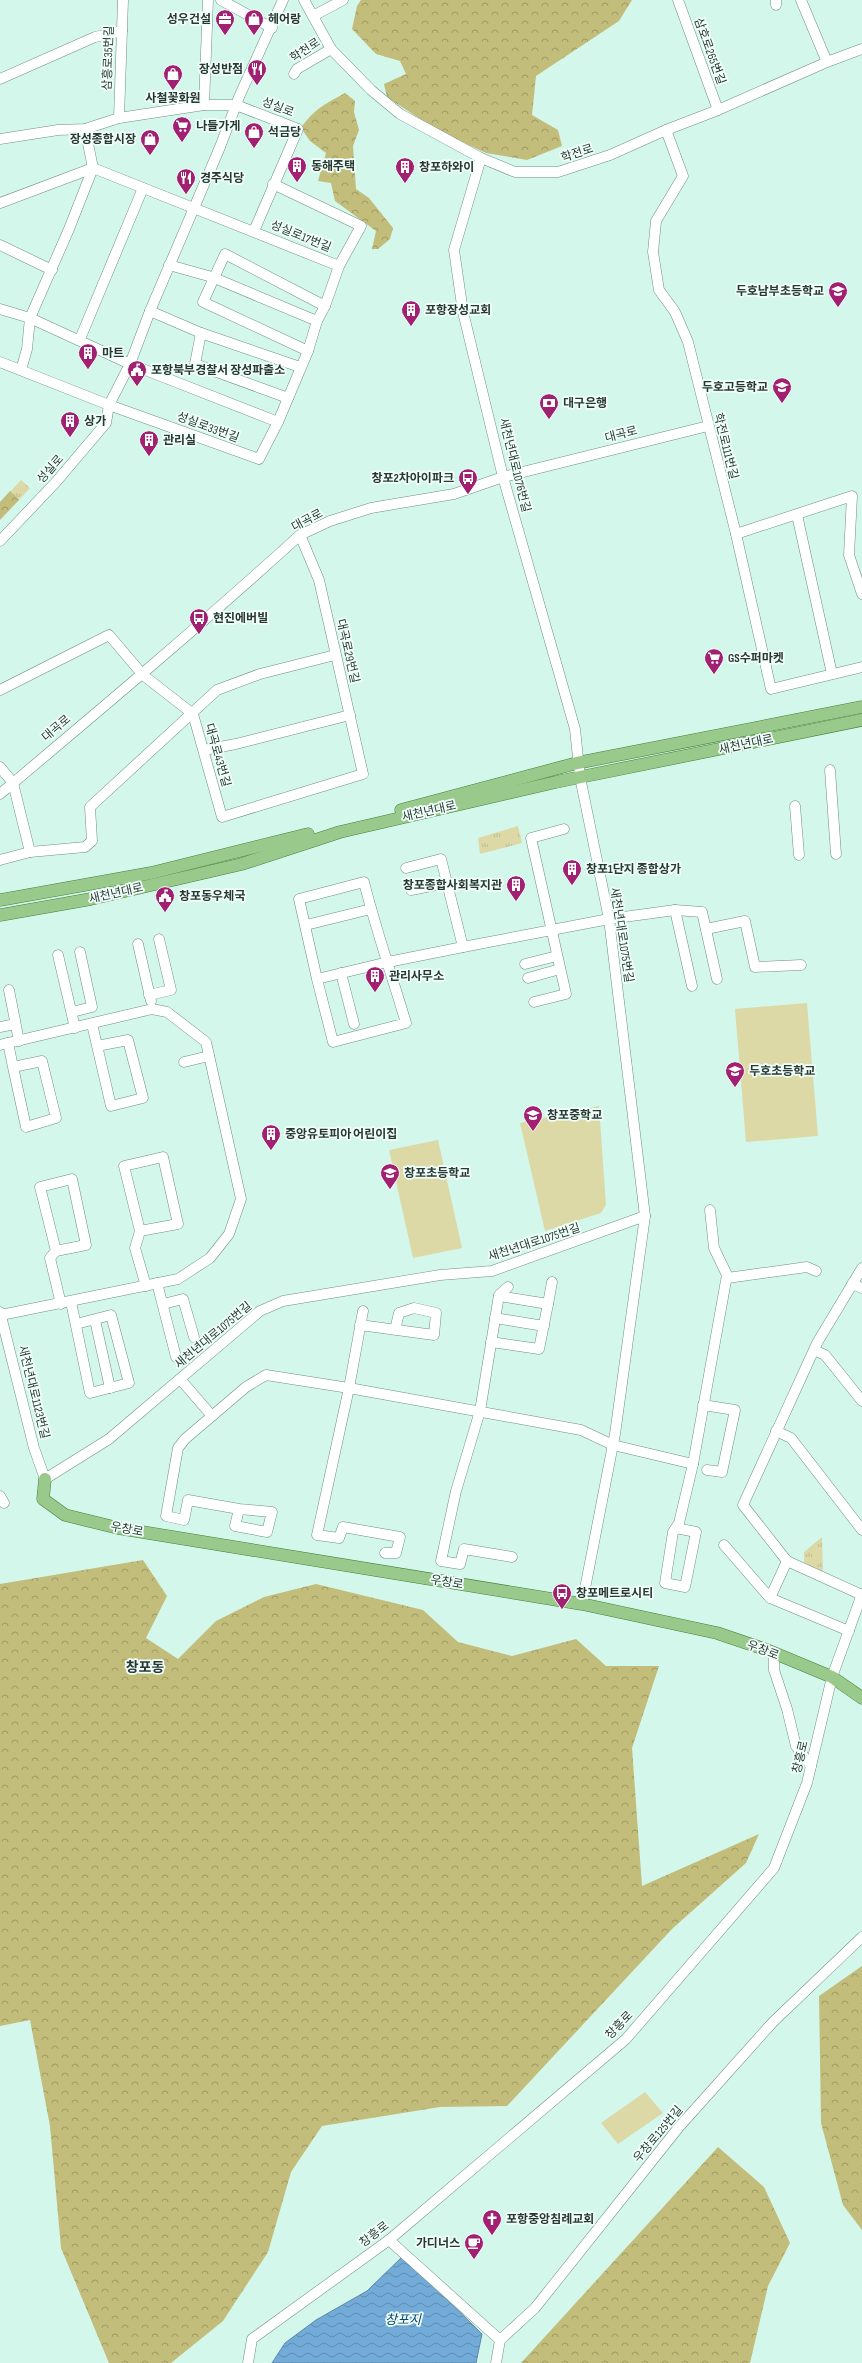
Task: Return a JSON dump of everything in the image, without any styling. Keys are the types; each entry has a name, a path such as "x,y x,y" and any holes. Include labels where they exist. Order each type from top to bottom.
{"main road":[{"name":"새천년대로","path":"0,900 151,873 264,846 577,763 862,707"},
{"name":"새천년대로","path":"0,915 92,899 242,864 340,832 580,777 862,720"},
{"name":"우창로","path":"45,1479 43,1499 65,1515 90,1522 582,1604 718,1633 774,1653 832,1678 862,1698"}],"street":[{"name":"삼흥로35번길","path":"119,118 123,0"},
{"path":"204,106 208,0"},
{"path":"221,0 272,28"},
{"name":"성실로","path":"0,541 56,482 106,422 109,405 130,364 150,311 220,147 236,105 272,28 283,0"},
{"name":"학전로","path":"304,0 331,49 372,90 400,114 481,158 515,172 558,172 610,155 827,62 862,49"},
{"path":"313,16 343,0"},
{"name":"삼호로265번길","path":"678,0 718,110"},
{"path":"801,0 827,62"},
{"path":"0,79 95,36 122,31"},
{"name":"학천로","path":"294,74 296,69 331,49"},
{"path":"0,139 58,130 86,129 119,118 204,106 236,105"},
{"name":"성실로","path":"236,105 298,129 273,184"},
{"path":"21,370 27,349 30,318 52,270 93,168 86,129"},
{"name":"학전로111번길","path":"666,130 683,176 656,221 653,252 660,290 674,312 688,342 736,534 771,689 862,667"},
{"name":"새천년대로1076번길","path":"481,158 454,250 463,312 503,477 575,729 577,763 580,777"},
{"path":"0,203 93,168 193,208"},
{"name":"성실로17번길","path":"254,231 273,184 361,226 339,266 325,306 317,321"},
{"path":"80,339 143,188"},
{"name":"성실로17번길","path":"193,208 339,266"},
{"path":"0,245 52,270"},
{"path":"308,351 203,302 212,277 225,254 325,306"},
{"path":"0,309 30,318 80,339 130,364 278,422 308,351 317,321 212,277 169,265"},
{"path":"150,311 201,333 300,367"},
{"path":"201,333 194,364 288,398"},
{"path":"0,362 109,405"},
{"name":"성실로33번길","path":"109,405 259,459 278,422"},
{"name":"대곡로","path":"0,794 95,712 143,675 300,536 330,521 371,508 454,494 503,477 708,426"},
{"path":"736,534 852,496 849,555 862,594"},
{"path":"797,515 832,674"},
{"name":"대곡로29번길","path":"222,817 363,774 318,580 300,536"},
{"name":"대곡로43번길","path":"0,690 109,635 143,675 193,714 222,817"},
{"path":"0,860 30,852 85,847 92,841 90,807 218,690 239,680 336,655"},
{"path":"204,750 236,744 350,715"},
{"path":"0,767 13,783 30,852"},
{"path":"830,770 836,854"},
{"name":"새천년대로1075번길","path":"45,1479 108,1439 181,1380 260,1311 283,1301 440,1275 492,1271 645,1216 609,919 580,777"},
{"path":"795,806 799,855"},
{"path":"534,1002 566,994 531,838 564,829"},
{"path":"406,868 441,859 463,946"},
{"path":"364,882 406,1023 333,1042 317,979 306,925 299,899 364,882"},
{"path":"411,890 446,883"},
{"path":"306,925 371,909"},
{"path":"675,910 692,986"},
{"path":"317,979 463,946 552,931 609,919 675,910 702,912 717,979"},
{"path":"706,929 745,921 755,967 801,965"},
{"path":"150,995 171,990 160,939"},
{"path":"138,944 152,1009"},
{"path":"72,1012 92,1007 80,952"},
{"path":"58,955 75,1028"},
{"path":"525,964 557,956"},
{"path":"528,978 560,969"},
{"path":"341,973 354,1024"},
{"path":"9,990 19,1041"},
{"path":"1,1314 66,1303 178,1278 210,1258 229,1234 241,1199 206,1042 167,1012 152,1009 4,1044 12,1067 26,1126 56,1118 42,1061 12,1067"},
{"path":"0,1027 15,1024"},
{"path":"92,1024 97,1046 111,1106 143,1098 128,1040 97,1046"},
{"path":"184,1062 209,1056"},
{"path":"140,1231 178,1224 163,1157 124,1166 140,1231 135,1248 146,1286"},
{"path":"56,1251 40,1188 72,1179 86,1245 56,1251 50,1258 66,1303 76,1324 90,1393 129,1383 111,1315 76,1324"},
{"path":"676,1528 696,1532 685,1587 665,1583 673,1532 679,1523 704,1405 727,1278 714,1248 710,1210"},
{"path":"582,1604 613,1445 645,1216"},
{"path":"727,1278 807,1267 816,1271"},
{"path":"862,1268 814,1350 743,1505 787,1561 862,1594"},
{"path":"490,1342 539,1349 552,1282"},
{"path":"157,1283 176,1357"},
{"path":"852,1284 862,1288"},
{"path":"508,1287 499,1296 490,1342 480,1411 456,1491 441,1561 460,1564 464,1549 512,1557"},
{"path":"499,1296 548,1304"},
{"path":"163,1304 183,1299 194,1337"},
{"path":"363,1311 349,1388 317,1535 340,1538 343,1527 400,1537 396,1553 385,1553"},
{"name":"새천년대로1123번길","path":"1,1314 2,1326 34,1448 45,1479"},
{"path":"495,1318 544,1326"},
{"path":"95,1320 110,1388"},
{"path":"360,1325 395,1330"},
{"path":"814,1350 825,1355 862,1401"},
{"path":"239,1509 188,1500 184,1520 166,1516 178,1448 185,1439 246,1387 266,1375 349,1388 581,1430 613,1445 692,1464"},
{"path":"181,1380 212,1416"},
{"path":"704,1405 735,1410 722,1472 707,1470"},
{"path":"776,1431 791,1438 862,1530"},
{"path":"724,1545 770,1598 849,1631"},
{"path":"770,1598 787,1561"},
{"name":"창흥로","path":"248,2363 252,2339 389,2240 626,2039 774,1868 807,1783 832,1678 862,1594"},
{"path":"774,1653 774,1670 787,1709 796,1746 811,1766"},
{"name":"우창로125번길","path":"500,2340 535,2308 615,2206 713,2089 773,2022 862,1937"},
{"path":"389,2240 500,2340 496,2363"}],"green space":[{"path":"361,0 632,0 619,21 536,76 532,115 558,130 562,146 527,160 486,153 438,131 387,97 384,84 406,74 400,61 376,54 352,29 357,6"},
{"path":"345,93 355,101 354,112 359,130 353,146 356,189 369,198 393,228 390,239 378,249 372,249 376,231 335,201 331,183 318,181 326,153 310,141 301,128 315,111"},
{"path":"21,480 30,488 19,500 10,492"},
{"path":"10,491 19,500 0,520 0,502"},
{"path":"518,826 522,843 480,854 478,838"},
{"path":"807,1003 818,1136 746,1142 735,1009"},
{"path":"599,1106 606,1205 601,1213 545,1231 520,1123"},
{"path":"438,1140 462,1248 413,1258 389,1150"},
{"path":"822,1537 823,1573 804,1564 804,1552"},
{"path":"143,1560 167,1596 146,1638 178,1659 216,1621 264,1597 316,1584 423,1610 458,1642 512,1656 576,1639 606,1666 659,1666 632,1748 642,1886 759,1834 746,1863 672,1929 507,2106 440,2107 322,2126 291,2172 268,2252 223,2321 171,2363 109,2363 61,2248 50,2126 30,2020 0,2026 0,1584"},
{"path":"862,1966 862,2230 843,2205 821,2123 819,1996"},
{"path":"645,2092 663,2113 618,2144 601,2123"},
{"path":"718,2147 764,2187 790,2243 768,2286 750,2363 521,2363"}],"water":[{"name":"창포지","path":"403,2256 482,2334 476,2363 272,2363 285,2343 316,2320 367,2291"}],"place":[{"name":"성우건설","path":"225,36"},
{"name":"헤어랑","path":"254,36"},
{"name":"장성반점","path":"257,86"},
{"name":"사철꽃화원","path":"173,91"},
{"name":"나들가게","path":"182,143"},
{"name":"석금당","path":"254,149"},
{"name":"장성종합시장","path":"150,156"},
{"name":"동해주택","path":"297,183"},
{"name":"창포하와이","path":"405,184"},
{"name":"경주식당","path":"186,195"},
{"name":"두호남부초등학교","path":"838,308"},
{"name":"포항장성교회","path":"411,327"},
{"name":"마트","path":"88,370"},
{"name":"포항북부경찰서 장성파출소","path":"137,387"},
{"name":"두호고등학교","path":"782,404"},
{"name":"대구은행","path":"549,420"},
{"name":"상가","path":"70,438"},
{"name":"관리실","path":"149,457"},
{"name":"창포2차아이파크","path":"468,495"},
{"name":"현진에버빌","path":"199,635"},
{"name":"GS수퍼마켓","path":"714,675"},
{"name":"창포1단지 종합상가","path":"572,886"},
{"name":"창포종합사회복지관","path":"516,902"},
{"name":"창포동우체국","path":"165,913"},
{"name":"관리사무소","path":"375,993"},
{"name":"두호초등학교","path":"735,1088"},
{"name":"창포중학교","path":"533,1132"},
{"name":"중앙유토피아 어린이집","path":"271,1151"},
{"name":"창포초등학교","path":"390,1190"},
{"name":"창포메트로시티","path":"562,1610"},
{"name":"포항중앙침례교회","path":"492,2236"},
{"name":"가디너스","path":"474,2260"}],"district":[{"name":"창포동","path":"145,1667"}]}
